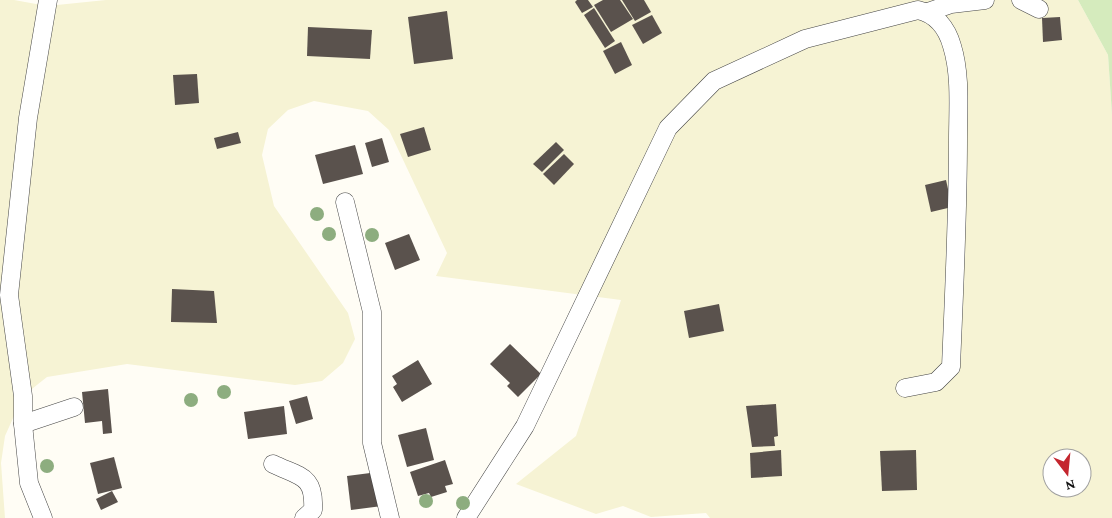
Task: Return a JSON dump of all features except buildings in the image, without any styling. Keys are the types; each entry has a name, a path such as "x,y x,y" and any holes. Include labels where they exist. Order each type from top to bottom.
{"street":[{"path":"43,518 29,483 23,424 23,396 6,278 28,118 48,0"},
{"path":"466,518 525,426 668,128 714,81 805,39 918,10 928,12 951,4 985,0"},
{"path":"1021,0 1039,9"},
{"path":"905,388 936,382 951,367 955,284 958,88 952,45 945,29 928,12"},
{"path":"345,202 372,312 372,443 390,518"},
{"path":"23,424 74,407"},
{"path":"273,464 305,478 314,491 313,510 304,518"}],"shaded area":[{"path":"0,0 14,0 47,6 106,0 1078,0 1108,55 1112,115 1112,518 710,518 706,513 651,517 623,506 596,514 516,484 576,436 621,300 436,276 447,253 389,130 368,111 314,101 288,110 268,129 262,155 274,206 348,313 355,339 343,363 322,381 295,385 127,364 47,377 23,396 5,436 1,463 5,518 0,518"}],"green space":[{"path":"1078,0 1112,0 1112,115 1108,55"}]}
